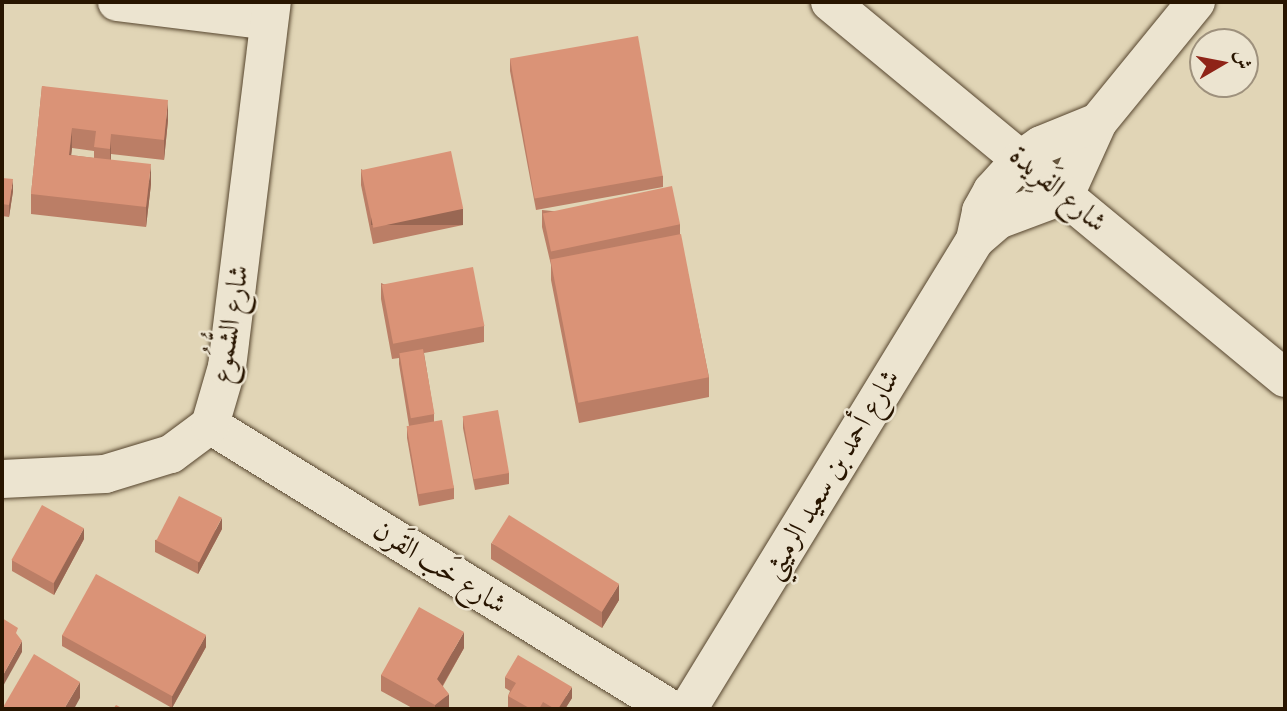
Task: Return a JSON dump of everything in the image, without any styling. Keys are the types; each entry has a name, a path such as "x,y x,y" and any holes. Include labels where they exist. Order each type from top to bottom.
{"street":[{"path":"117,2 271,11"},
{"name":"شارع الفَرِيدة","path":"830,2 1285,378"},
{"path":"1065,195 1098,122 1196,2"},
{"name":"شارع الشُّمُوع","path":"210,425 227,367 271,11"},
{"name":"شارع أحمد بن سعيد الرميثي","path":"975,240 981,211 992,191 1021,159 1041,145 1098,122"},
{"name":"شارع أحمد بن سعيد الرميثي","path":"688,709 975,240 998,220 1065,195"},
{"path":"2,480 105,474 171,454 210,425"},
{"name":"شارع خَب القَرن","path":"210,425 671,709"}],"building":[{"path":"638,36 663,176 535,198 510,59"},
{"path":"42,86 168,100 164,140 111,134 110,149 94,147 96,131 72,128 69,155 151,164 146,207 31,194"},
{"path":"451,151 463,209 373,228 361,170"},
{"path":"2,178 13,179 9,205 2,204"},
{"path":"672,186 680,224 551,252 543,213"},
{"path":"681,234 709,377 578,403 550,259"},
{"path":"473,267 484,326 393,344 382,285"},
{"path":"423,349 434,414 411,418 399,353"},
{"path":"498,410 509,473 474,479 463,416"},
{"path":"442,420 454,488 419,494 407,426"},
{"path":"179,496 222,518 199,562 156,541"},
{"path":"42,505 84,528 53,583 11,560"},
{"path":"509,515 619,584 602,612 492,543"},
{"path":"96,574 206,635 172,696 62,635"},
{"path":"419,607 464,632 437,679 449,694 435,705 381,675"},
{"path":"2,618 18,628 16,633 22,641 2,677"},
{"path":"34,654 80,682 64,709 2,709"},
{"path":"518,655 572,687 558,709 543,702 539,709 531,709 508,696 516,683 505,677"}]}
